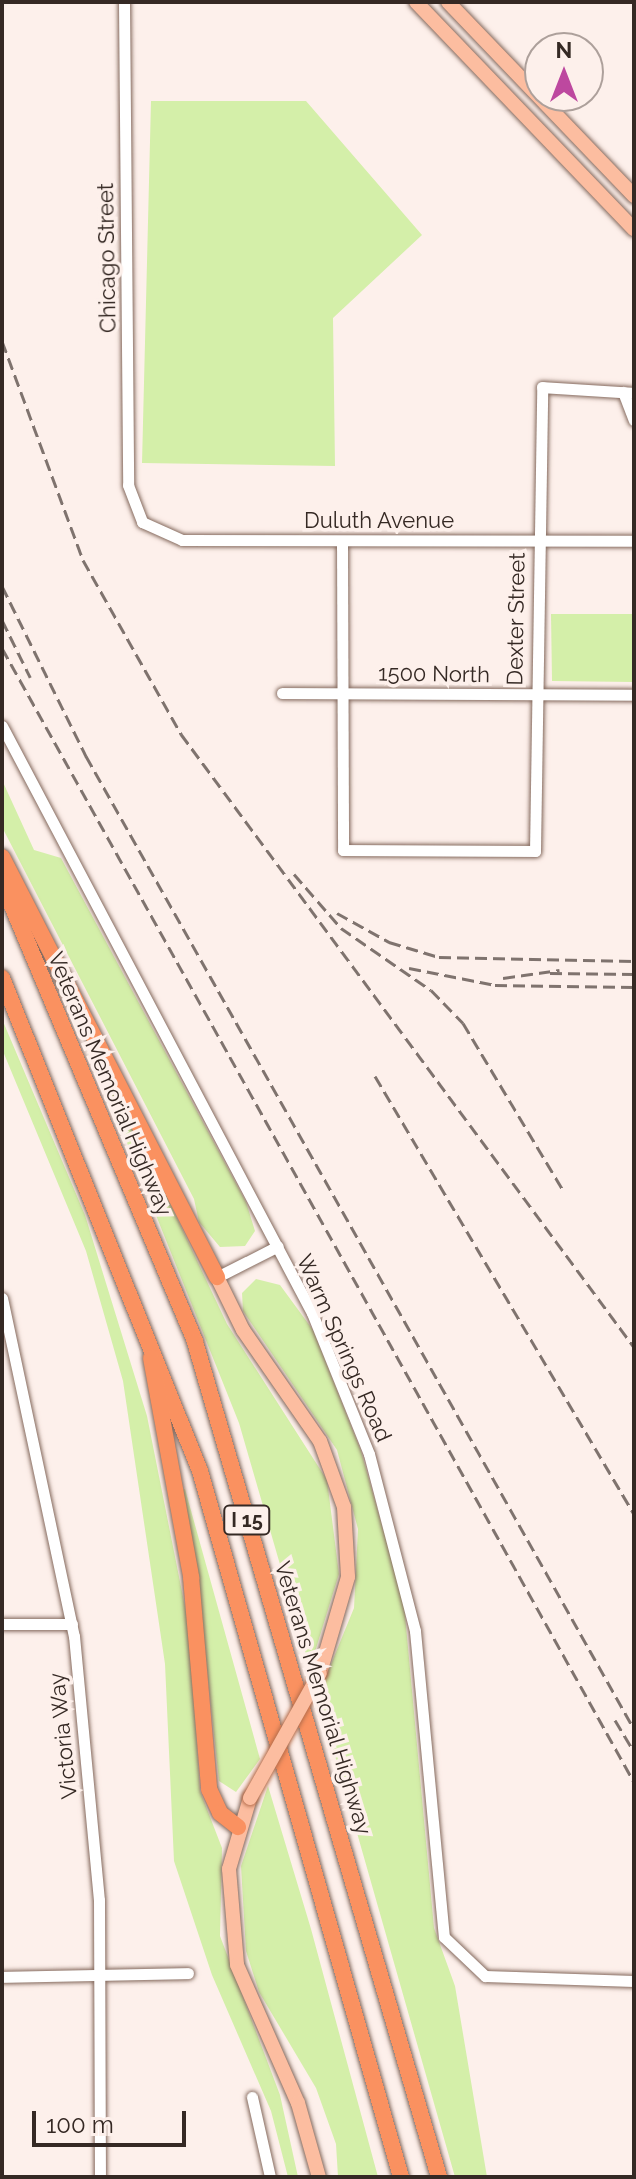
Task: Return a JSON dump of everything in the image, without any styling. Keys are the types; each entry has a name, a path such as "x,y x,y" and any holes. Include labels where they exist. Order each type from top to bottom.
{"highway":[{"path":"2,857 217,1277"},
{"name":"Veterans Memorial Highway","path":"2,882 195,1342 439,2177"},
{"name":"I 15","path":"2,978 147,1329 200,1471 401,2177"},
{"path":"147,1329 191,1577 209,1789 220,1813 238,1827"}],"main road":[{"path":"416,2 634,229"},
{"path":"448,2 634,196"},
{"path":"217,1277 243,1330 320,1441 340,1494 348,1577 320,1673 250,1798 238,1827 228,1895 237,1965 298,2103 319,2177"}],"street":[{"name":"Chicago Street","path":"124,2 128,485 134,513"},
{"name":"Dexter Street","path":"341,693 343,850 535,851 537,541 542,387 629,393"},
{"path":"629,393 634,420"},
{"name":"Duluth Avenue","path":"134,513 148,529 182,540 634,541"},
{"path":"341,693 342,541"},
{"name":"1500 North","path":"282,693 634,695"},
{"name":"Warm Springs Road","path":"2,726 182,1079 278,1246 344,1386 396,1545 426,1713 444,1937 485,1976 634,1981"},
{"path":"217,1277 278,1246"},
{"name":"Victoria Way","path":"2,1298 72,1624 99,1976 100,2177"},
{"path":"2,1624 72,1624"},
{"path":"2,1977 188,1973"},
{"path":"252,2097 270,2177"}],"green space":[{"path":"151,101 306,101 422,235 333,318 335,466 142,463"},
{"path":"551,614 634,614 634,682 552,681"},
{"path":"2,780 34,850 61,858 246,1202 255,1231 245,1246 220,1247 199,1222 194,1199 2,827"},
{"path":"2,1019 85,1215 147,1416 189,1627 200,1791 222,1848 220,1936 280,2095 298,2177 288,2177 271,2111 212,1975 174,1861 165,1664 123,1381 86,1251 2,1049"},
{"path":"92,1038 227,1324 327,1480 339,1574 310,1668 239,1423 86,1040"},
{"path":"256,1279 280,1285 313,1330 361,1451 404,1604 434,1928 455,1986 487,2177 455,2177 318,1696 354,1608 358,1529 337,1450 243,1311 242,1293"},
{"path":"185,1489 260,1759 236,1792 219,1781 200,1604 179,1491"},
{"path":"268,1786 311,1929 378,2177 338,2177 336,2144 316,2088 259,1992 246,1951 241,1866"}],"railway":[{"path":"2,341 83,560 181,734 634,1347"},
{"path":"2,586 86,756 634,1729"},
{"path":"2,620 30,677"},
{"path":"2,648 634,1782"},
{"path":"294,874 341,928 431,990 463,1023 563,1190"},
{"path":"337,913 389,942 439,957 634,961"},
{"path":"409,968 495,985 634,987"},
{"path":"503,978 559,970"},
{"path":"550,973 634,974"},
{"path":"375,1076 634,1514"},
{"path":"615,1720 634,1752"}]}
